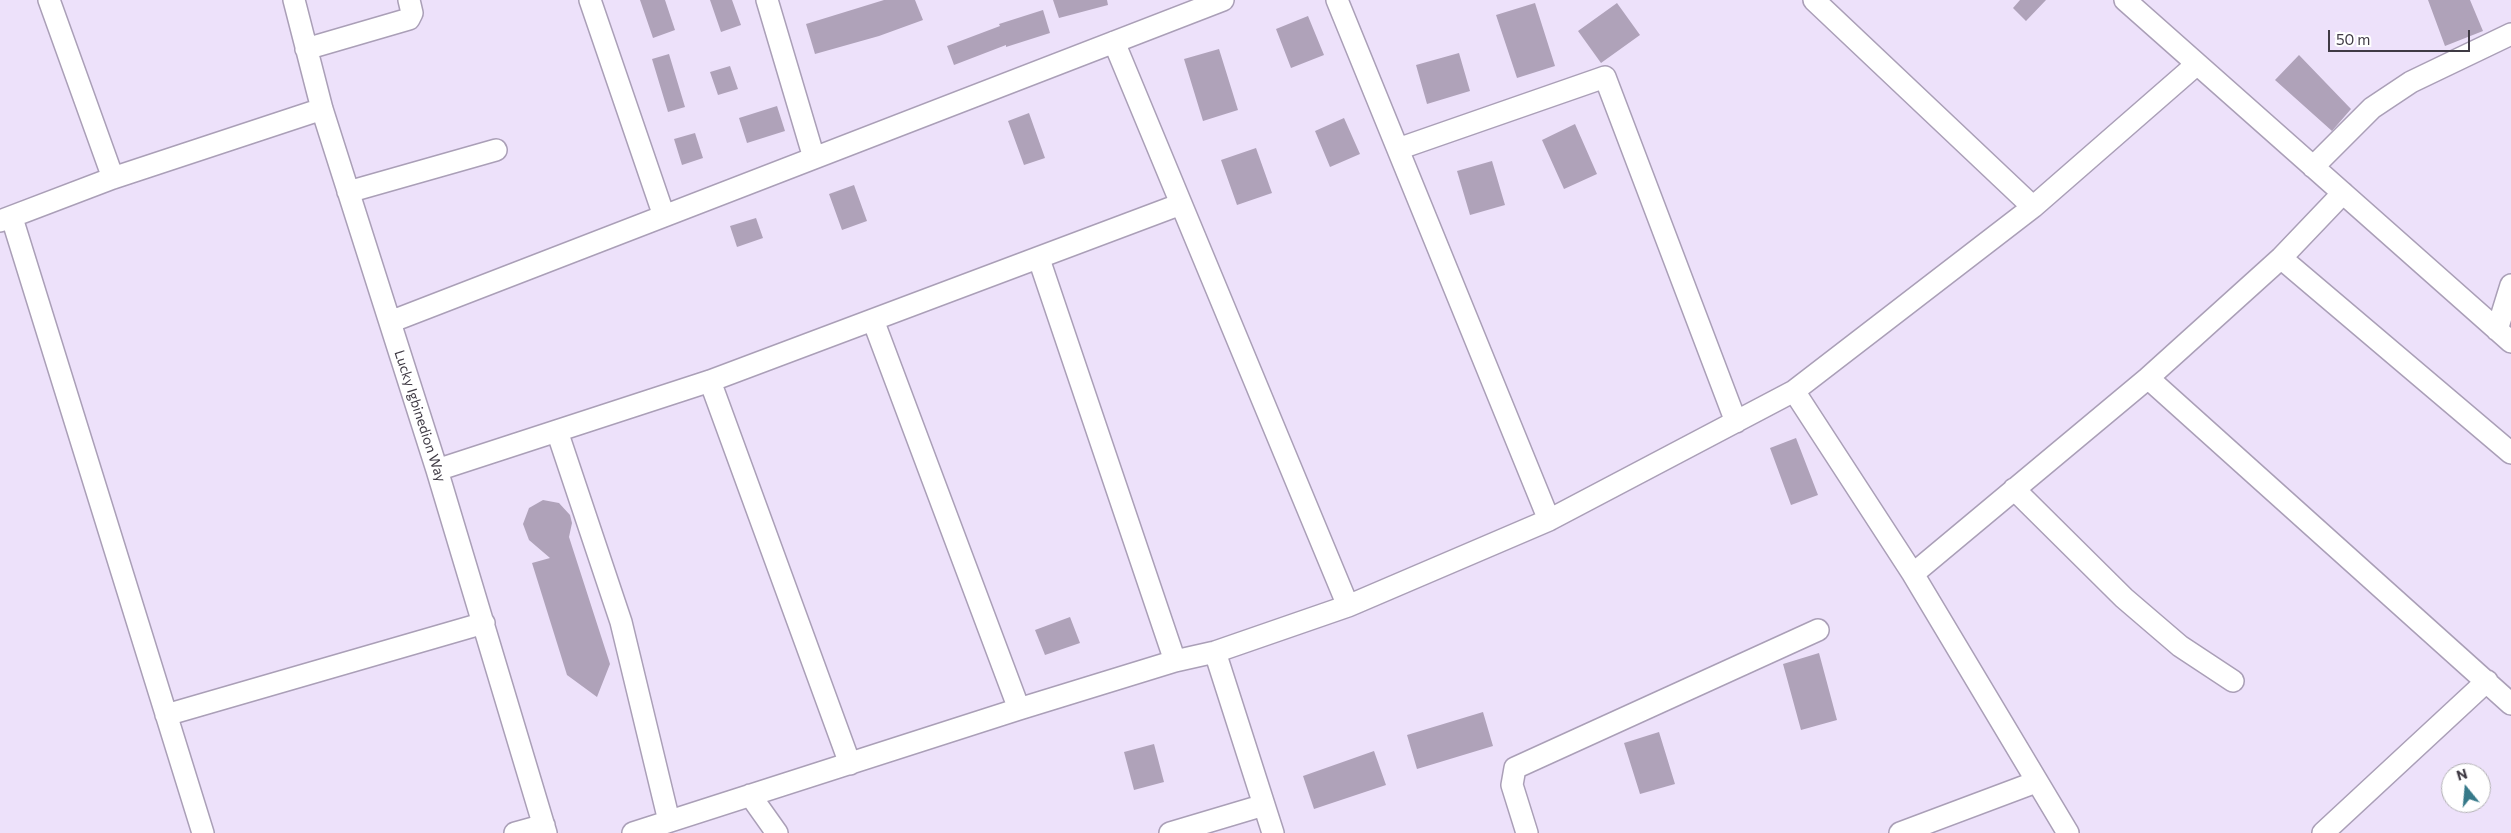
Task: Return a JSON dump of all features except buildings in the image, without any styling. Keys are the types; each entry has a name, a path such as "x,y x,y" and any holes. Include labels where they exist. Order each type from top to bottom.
{"street":[{"path":"48,0 113,178"},
{"name":"Lucky Igbinedion Way","path":"294,0 322,109 437,470 545,829"},
{"path":"306,49 409,19 412,13 408,0"},
{"path":"590,0 664,216"},
{"path":"767,0 814,158"},
{"path":"390,322 1223,0"},
{"path":"1337,0 1549,520"},
{"path":"1814,0 2033,207"},
{"path":"2125,0 2504,336"},
{"path":"2313,166 2372,108 2411,82 2511,34"},
{"path":"1114,42 1348,606"},
{"path":"632,833 1020,709 1175,661 1215,652 1348,606 1549,520 1794,391 2033,207 2197,64"},
{"path":"1398,149 1605,77 1736,422"},
{"path":"203,833 6,219 113,178 322,109"},
{"path":"348,192 496,150"},
{"path":"1913,574 2148,378 2281,258 2343,193"},
{"path":"437,470 710,381 1182,204"},
{"path":"2281,258 2511,453"},
{"path":"1039,259 1175,661"},
{"path":"2504,336 2511,285"},
{"path":"872,320 1020,709"},
{"path":"2148,378 2511,704"},
{"path":"710,381 850,764"},
{"path":"1794,391 1913,574 2068,833"},
{"path":"557,432 621,622 669,821"},
{"path":"2014,489 2138,610 2180,646 2233,681"},
{"path":"166,715 484,623"},
{"path":"1527,833 1512,785 1515,768 1818,630"},
{"path":"1215,652 1273,833"},
{"path":"2324,833 2487,681"},
{"path":"1900,833 2036,782"},
{"path":"750,796 777,833"},
{"path":"1170,833 1264,805"},
{"path":"515,833 545,829"}]}
